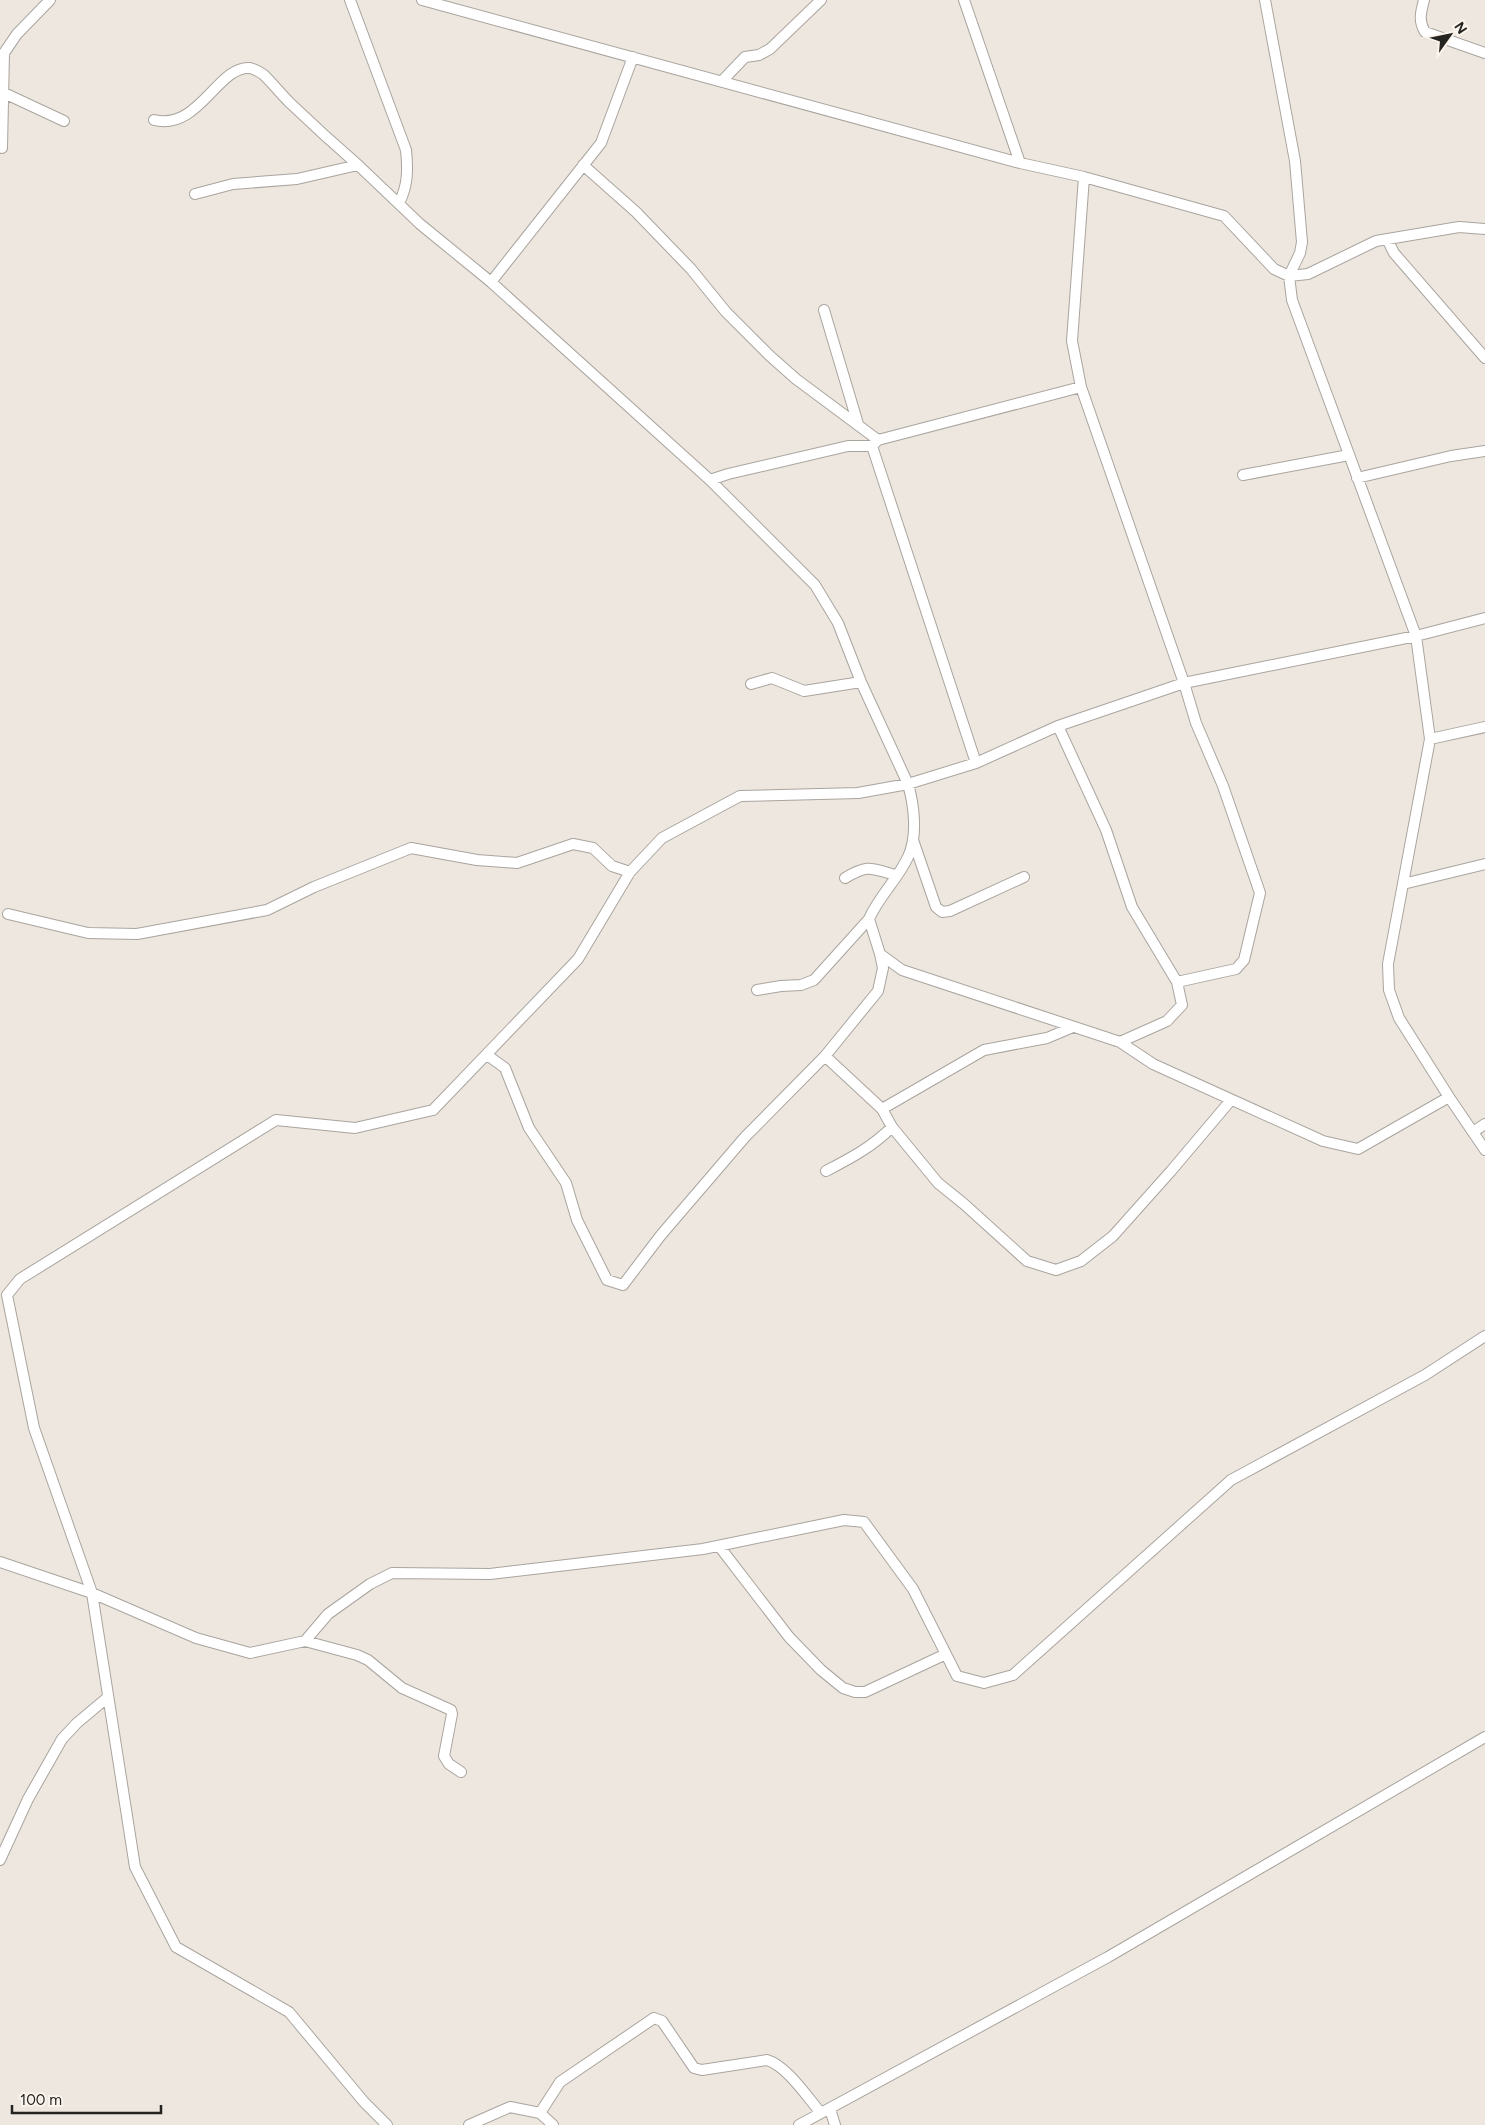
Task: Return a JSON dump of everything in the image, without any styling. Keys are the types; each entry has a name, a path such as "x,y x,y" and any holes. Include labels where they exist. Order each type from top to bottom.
{"street":[{"path":"2,148 4,53 17,34 50,0"},
{"path":"350,0 406,150 408,170 405,190 399,203"},
{"path":"422,0 1020,163 1084,177 1224,216 1274,269 1289,276 1308,274 1376,241 1387,238 1459,227 1485,229"},
{"path":"722,81 745,57 759,55 770,49 821,0"},
{"path":"964,0 1020,163"},
{"path":"1265,0 1295,161 1302,242 1300,253 1289,276 1292,300 1416,636 1430,739 1388,964 1389,990 1400,1018 1485,1150"},
{"path":"1424,0 1420,16 1420,24 1424,32 1485,53"},
{"path":"491,282 601,143 633,57"},
{"path":"154,120 165,122 183,116 194,109 231,74 241,69 251,68 262,74 420,224 491,282 710,480 815,585 838,623 861,682 908,784 912,797 913,840 936,907 942,912 950,911 1024,877"},
{"path":"4,93 64,120"},
{"path":"195,194 233,184 296,180 358,165"},
{"path":"583,165 636,212 691,269 726,312 770,356 796,379 858,424 875,443 976,763"},
{"path":"1084,177 1072,341 1081,387 1184,683 1196,724 1223,786 1260,893 1244,960 1236,969 1177,982"},
{"path":"1387,238 1394,253 1485,358"},
{"path":"824,310 858,424"},
{"path":"710,480 728,474 848,446 875,443 1081,387"},
{"path":"1357,478 1451,456 1485,451"},
{"path":"1243,475 1349,455"},
{"path":"387,2125 364,2102 289,2012 176,1947 135,1867 92,1593 34,1428 7,1295 20,1279 276,1120 355,1128 433,1110 578,959 630,872 662,838 740,796 858,793 908,784 976,763 1058,726 1184,683 1416,636 1485,618"},
{"path":"751,684 772,678 804,691 861,682"},
{"path":"1058,726 1106,830 1132,907 1177,982 1182,1005 1167,1021 1120,1042"},
{"path":"1430,739 1485,727"},
{"path":"757,990 801,985 814,980 869,919 875,905 908,857 913,840"},
{"path":"8,914 88,933 137,934 267,910 314,887 411,848 477,860 517,864 573,844 593,848 612,866 630,872"},
{"path":"1403,884 1485,864"},
{"path":"845,878 869,867 895,876"},
{"path":"487,1055 505,1068 529,1128 566,1183 577,1220 607,1280 623,1285 661,1235 745,1138 825,1056 878,991 883,968 869,919"},
{"path":"880,954 902,970 1120,1042 1153,1064 1323,1141 1358,1149 1449,1096"},
{"path":"882,1109 984,1050 1047,1038 1073,1027"},
{"path":"825,1056 882,1109 892,1127 938,1184 964,1204 1028,1261 1056,1270 1081,1261 1113,1236 1231,1100"},
{"path":"1473,1132 1485,1124"},
{"path":"826,1171 877,1142 892,1127"},
{"path":"305,1641 328,1614 370,1584 392,1573 490,1574 718,1546 844,1520 864,1522 913,1589 957,1676 984,1683 1013,1675 1231,1480 1425,1375 1485,1336"},
{"path":"718,1546 789,1637 821,1670 843,1688 855,1692 865,1692 946,1654"},
{"path":"0,1562 92,1593 196,1638 250,1654 305,1641 357,1655 368,1660 402,1688 451,1710 452,1714 444,1756 449,1764 461,1772"},
{"path":"0,1860 31,1794 62,1739 77,1723 108,1697"},
{"path":"799,2125 1108,1957 1485,1737"},
{"path":"540,2113 560,2082 654,2018 662,2021 694,2068 702,2070 767,2060 773,2062 826,2110 835,2125"},
{"path":"469,2125 510,2107 540,2113 553,2125"}]}
